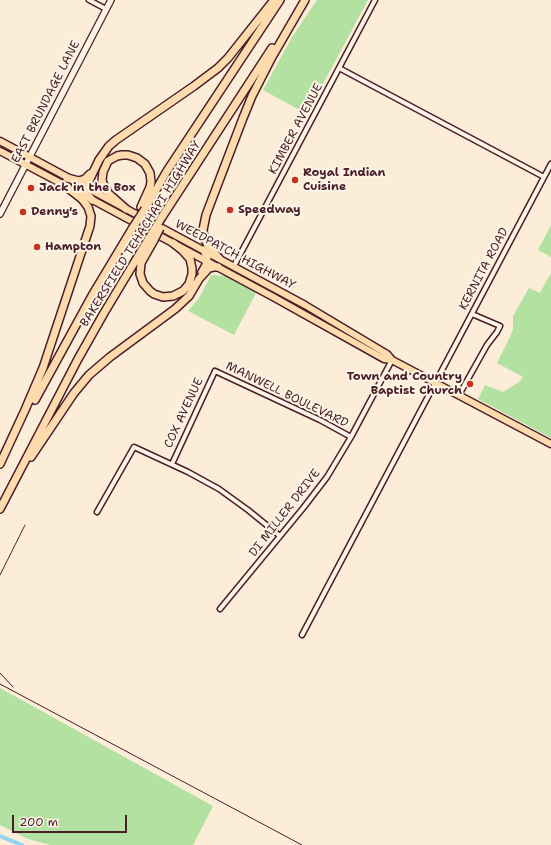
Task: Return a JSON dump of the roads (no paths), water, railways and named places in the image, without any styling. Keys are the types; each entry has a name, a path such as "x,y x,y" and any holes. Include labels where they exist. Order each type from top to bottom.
{"highway":[{"path":"92,200 87,194 87,188 94,169 109,146 218,68 228,58 274,0"},
{"name":"BAKERSFIELD TEHACHAPI HIGHWAY","path":"0,466 70,334 143,208 280,0"},
{"path":"219,258 209,247 204,238 203,230 206,215 252,96 304,0"},
{"name":"BAKERSFIELD TEHACHAPI HIGHWAY","path":"0,509 78,359 120,286 151,239 186,180 304,0"},
{"path":"126,209 108,192 102,180 102,172 108,161 122,155 137,158 145,164 150,173 151,182 143,208"},
{"path":"67,178 79,181 85,179 94,169"},
{"path":"0,466 43,368 90,226 91,216 88,207 82,199 64,185"},
{"path":"151,239 141,264 140,274 143,284 150,291 154,294 163,296 173,296 183,291 189,284 192,274 190,259 173,243"},
{"path":"21,470 33,455 74,393 89,375 110,357 175,309 189,296 207,261 207,256 204,250"},
{"path":"199,279 208,268 218,267"}],"main road":[{"name":"EAST BRUNDAGE LANE","path":"0,214 111,0"},
{"name":"WEEDPATCH HIGHWAY","path":"0,141 29,158 234,266 335,322 387,354 392,360"},
{"name":"WEEDPATCH HIGHWAY","path":"0,151 207,261 363,348 384,359 392,360 551,444"}],"street":[{"path":"89,0 106,9"},
{"name":"KIMBER AVENUE","path":"234,266 375,0"},
{"path":"339,68 544,177"},
{"name":"KERNITA ROAD","path":"302,635 551,164"},
{"path":"459,395 500,326 472,314"},
{"name":"DI MILLER DRIVE","path":"220,609 316,492 351,437 392,360"},
{"name":"MANWELL BOULEVARD","path":"215,371 320,420 351,437"},
{"name":"COX AVENUE","path":"172,464 215,371"},
{"path":"97,512 134,447 204,480 234,499 280,536"}],"waterway":[{"path":"0,836 22,845"}],"railway":[{"path":"0,575 25,525"},
{"path":"0,673 13,687"},
{"path":"0,684 302,845"}],"place":[{"name":"Royal Indian Cuisine","path":"295,180"},
{"name":"Jack in the Box","path":"31,188"},
{"name":"Speedway","path":"230,210"},
{"name":"Denny's","path":"23,212"},
{"name":"Hampton","path":"37,247"},
{"name":"Town and Country Baptist Church","path":"470,384"}]}
